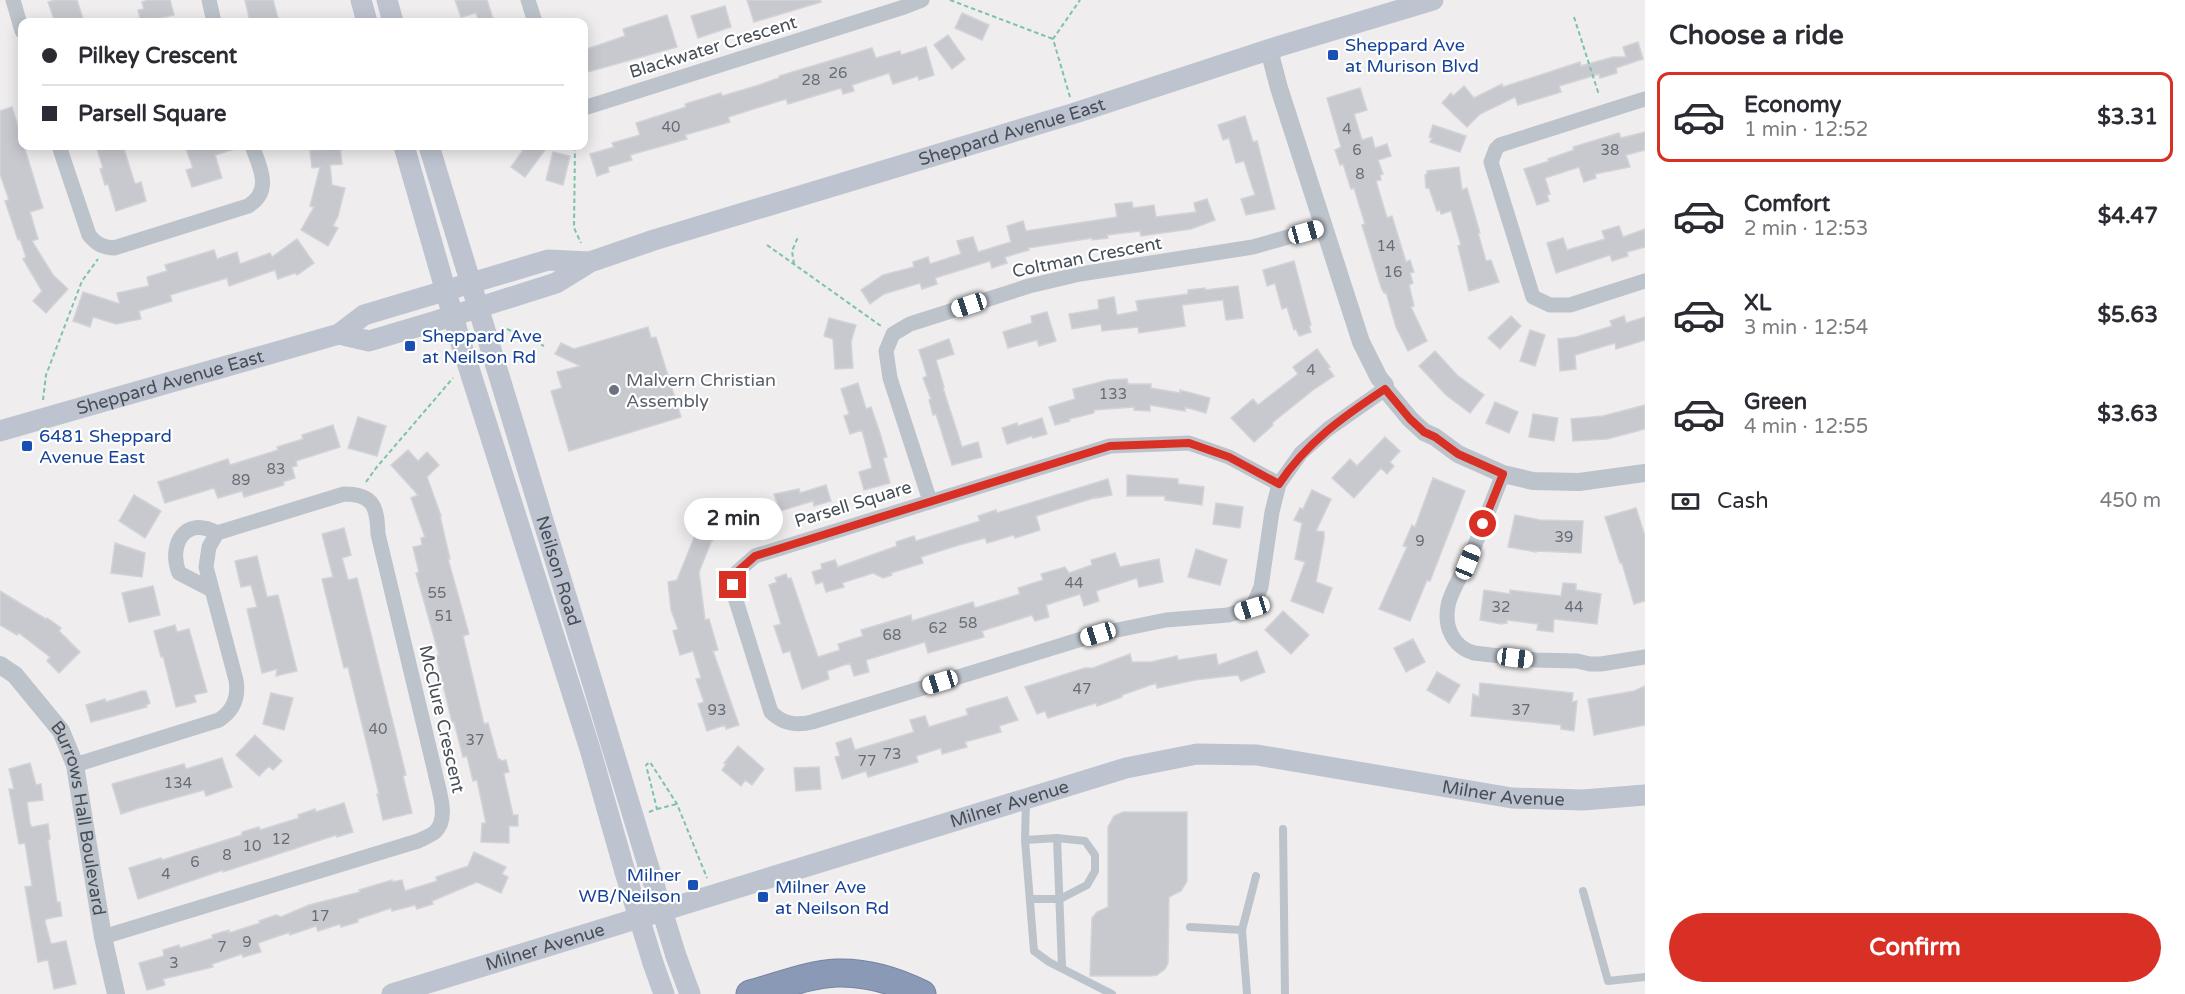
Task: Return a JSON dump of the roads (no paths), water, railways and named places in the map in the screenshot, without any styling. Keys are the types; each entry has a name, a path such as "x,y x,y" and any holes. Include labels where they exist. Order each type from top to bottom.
{"highway":[{"path":"750,994 836,973 870,976 908,987 922,994"}],"main road":[{"path":"361,0 366,18"},
{"path":"387,0 392,18"},
{"name":"Sheppard Avenue East","path":"339,334 369,340 453,315 556,283 590,262 654,240 1076,113 1269,50 1433,0"},
{"name":"Neilson Road","path":"405,150 445,290 590,749 625,872 664,994"},
{"name":"Neilson Road","path":"430,150 632,818 690,994"},
{"name":"Sheppard Avenue East","path":"0,431 339,334 364,315 548,260 590,262"},
{"path":"514,511 539,504"},
{"name":"Milner Avenue","path":"392,994 429,989 714,894 1126,768 1197,754 1257,755 1512,798 1583,800 1645,795"}],"street":[{"path":"13,0 18,18"},
{"path":"209,0 213,18"},
{"path":"528,0 534,18"},
{"name":"Blackwater Crescent","path":"588,107 904,8 922,0"},
{"path":"1269,50 1279,88 1361,342 1379,378 1385,385 1385,389 1410,419 1424,432 1458,454 1503,474 1533,481 1579,482 1645,473"},
{"path":"1645,99 1500,145 1491,162 1533,297 1550,305 1570,305 1645,281"},
{"path":"60,150 89,235 96,243 106,248 129,244 255,202 263,188 264,177 254,150"},
{"name":"Coltman Crescent","path":"930,501 890,378 886,351 893,334 910,324 1029,285 1080,274 1253,247 1323,227"},
{"name":"Parsell Square","path":"1279,484 1229,457 1189,443 1110,446 755,556 737,572 733,585 734,600 771,712 780,720 795,724 812,722 1098,634 1166,620 1228,615 1252,608 1261,587 1272,513 1279,484 1301,453 1328,429 1385,389"},
{"path":"1503,474 1468,562 1448,603 1448,622 1454,639 1466,650 1535,660 1601,664 1645,657"},
{"name":"McClure Crescent","path":"103,937 418,841 435,831 440,825 442,808 435,772 378,534 377,512 371,503 358,495 344,494 217,533"},
{"path":"75,765 213,722 229,712 238,691 212,590 206,567 209,547 217,533 207,527 189,528 182,535 174,562 179,573 212,590"},
{"name":"Burrows Hall Boulevard","path":"0,665 15,675 56,724 75,765 103,937 116,994"}],"lane":[{"path":"1026,799 1025,840 1034,951 1049,962 1112,994"},
{"path":"1283,829 1285,994"},
{"path":"1025,840 1057,838 1085,841 1095,855 1095,871 1087,885 1060,899 1030,899"},
{"path":"1057,838 1062,967"},
{"path":"1247,994 1242,930 1256,876"},
{"path":"1582,891 1608,981 1645,977"},
{"path":"1190,927 1242,930"}],"place":[{"name":"Sheppard Ave at Murison Blvd","path":"1333,55"},
{"name":"Sheppard Ave at Neilson Rd","path":"410,346"},
{"name":"Malvern Christian Assembly","path":"614,390"},
{"name":"6481 Sheppard Avenue East","path":"27,446"},
{"name":"Milner WB/Neilson","path":"693,885"},
{"name":"Milner Ave at Neilson Rd","path":"763,897"}]}
